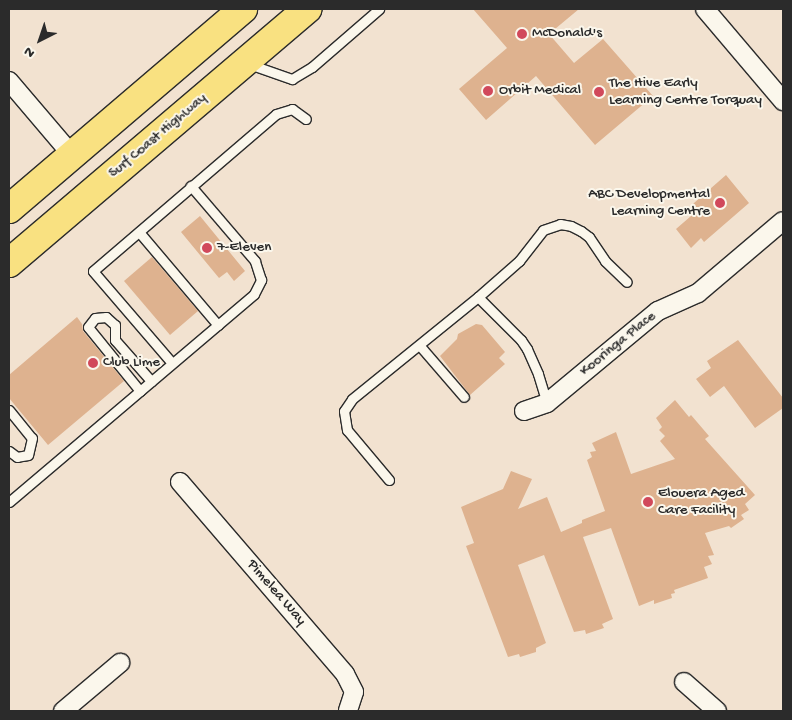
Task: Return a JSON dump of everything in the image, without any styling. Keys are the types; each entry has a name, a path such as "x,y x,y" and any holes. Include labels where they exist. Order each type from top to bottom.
{"main road":[{"path":"9,209 243,9"},
{"name":"Surf Coast Highway","path":"9,264 307,9"}],"street":[{"path":"705,9 783,101"},
{"path":"9,81 72,155"},
{"name":"Kooringa Place","path":"524,411 547,403 658,311 698,293 783,221"},
{"name":"Pimelea Way","path":"180,482 345,674 354,692 348,711"},
{"path":"63,711 120,663"},
{"path":"684,682 717,711"}],"lane":[{"path":"244,62 292,79 312,67 379,9"},
{"path":"172,363 94,271 276,114 292,109 306,119"},
{"path":"9,502 254,294 261,280 255,261 191,186"},
{"path":"389,480 346,430 344,411 352,400 420,346 519,261 544,230 560,224 581,230 589,237 605,261 627,282"},
{"path":"138,232 218,325"},
{"path":"478,296 521,340 538,374 547,403"},
{"path":"140,391 88,327 95,318 106,317 115,325 114,340 151,381"},
{"path":"420,346 464,397"},
{"path":"9,410 32,438 28,455 17,458 9,451"}],"building":[{"path":"473,9 579,9 549,34 574,63 603,39 653,96 595,145 536,76 486,120 459,89 507,48"},
{"path":"726,175 749,203 704,242 701,238 691,248 676,229 691,216 686,210"},
{"path":"200,216 245,271 234,281 227,272 219,278 181,232"},
{"path":"152,257 198,311 170,335 124,281"},
{"path":"77,317 82,324 83,331 124,381 48,445 9,398 9,375"},
{"path":"476,324 482,325 505,352 499,358 505,364 470,395 440,356 457,339 458,334"},
{"path":"738,340 783,398 783,408 755,428 724,386 710,397 696,379 711,368 707,361"},
{"path":"675,400 709,436 705,439 755,495 745,504 749,510 741,515 744,519 731,528 729,526 705,533 714,555 708,556 712,564 704,567 708,578 674,590 675,593 671,594 672,598 654,604 654,600 639,606 611,528 583,537 613,619 602,624 604,628 586,634 585,630 574,632 544,555 518,565 546,643 536,648 536,652 520,657 519,654 508,657 466,546 474,543 461,507 503,489 511,471 532,479 518,509 547,497 561,532 582,523 582,520 605,511 587,460 592,457 590,452 596,451 592,443 616,432 631,474 675,459 660,441 665,436 659,430 662,427 656,418"}],"place":[{"name":"McDonald's","path":"522,34"},
{"name":"Orbit Medical","path":"488,91"},
{"name":"The Hive Early Learning Centre Torquay","path":"599,92"},
{"name":"ABC Developmental Learning Centre","path":"720,203"},
{"name":"7-Eleven","path":"207,248"},
{"name":"Club Lime","path":"93,363"},
{"name":"Elouera Aged Care Facility","path":"648,502"}]}
